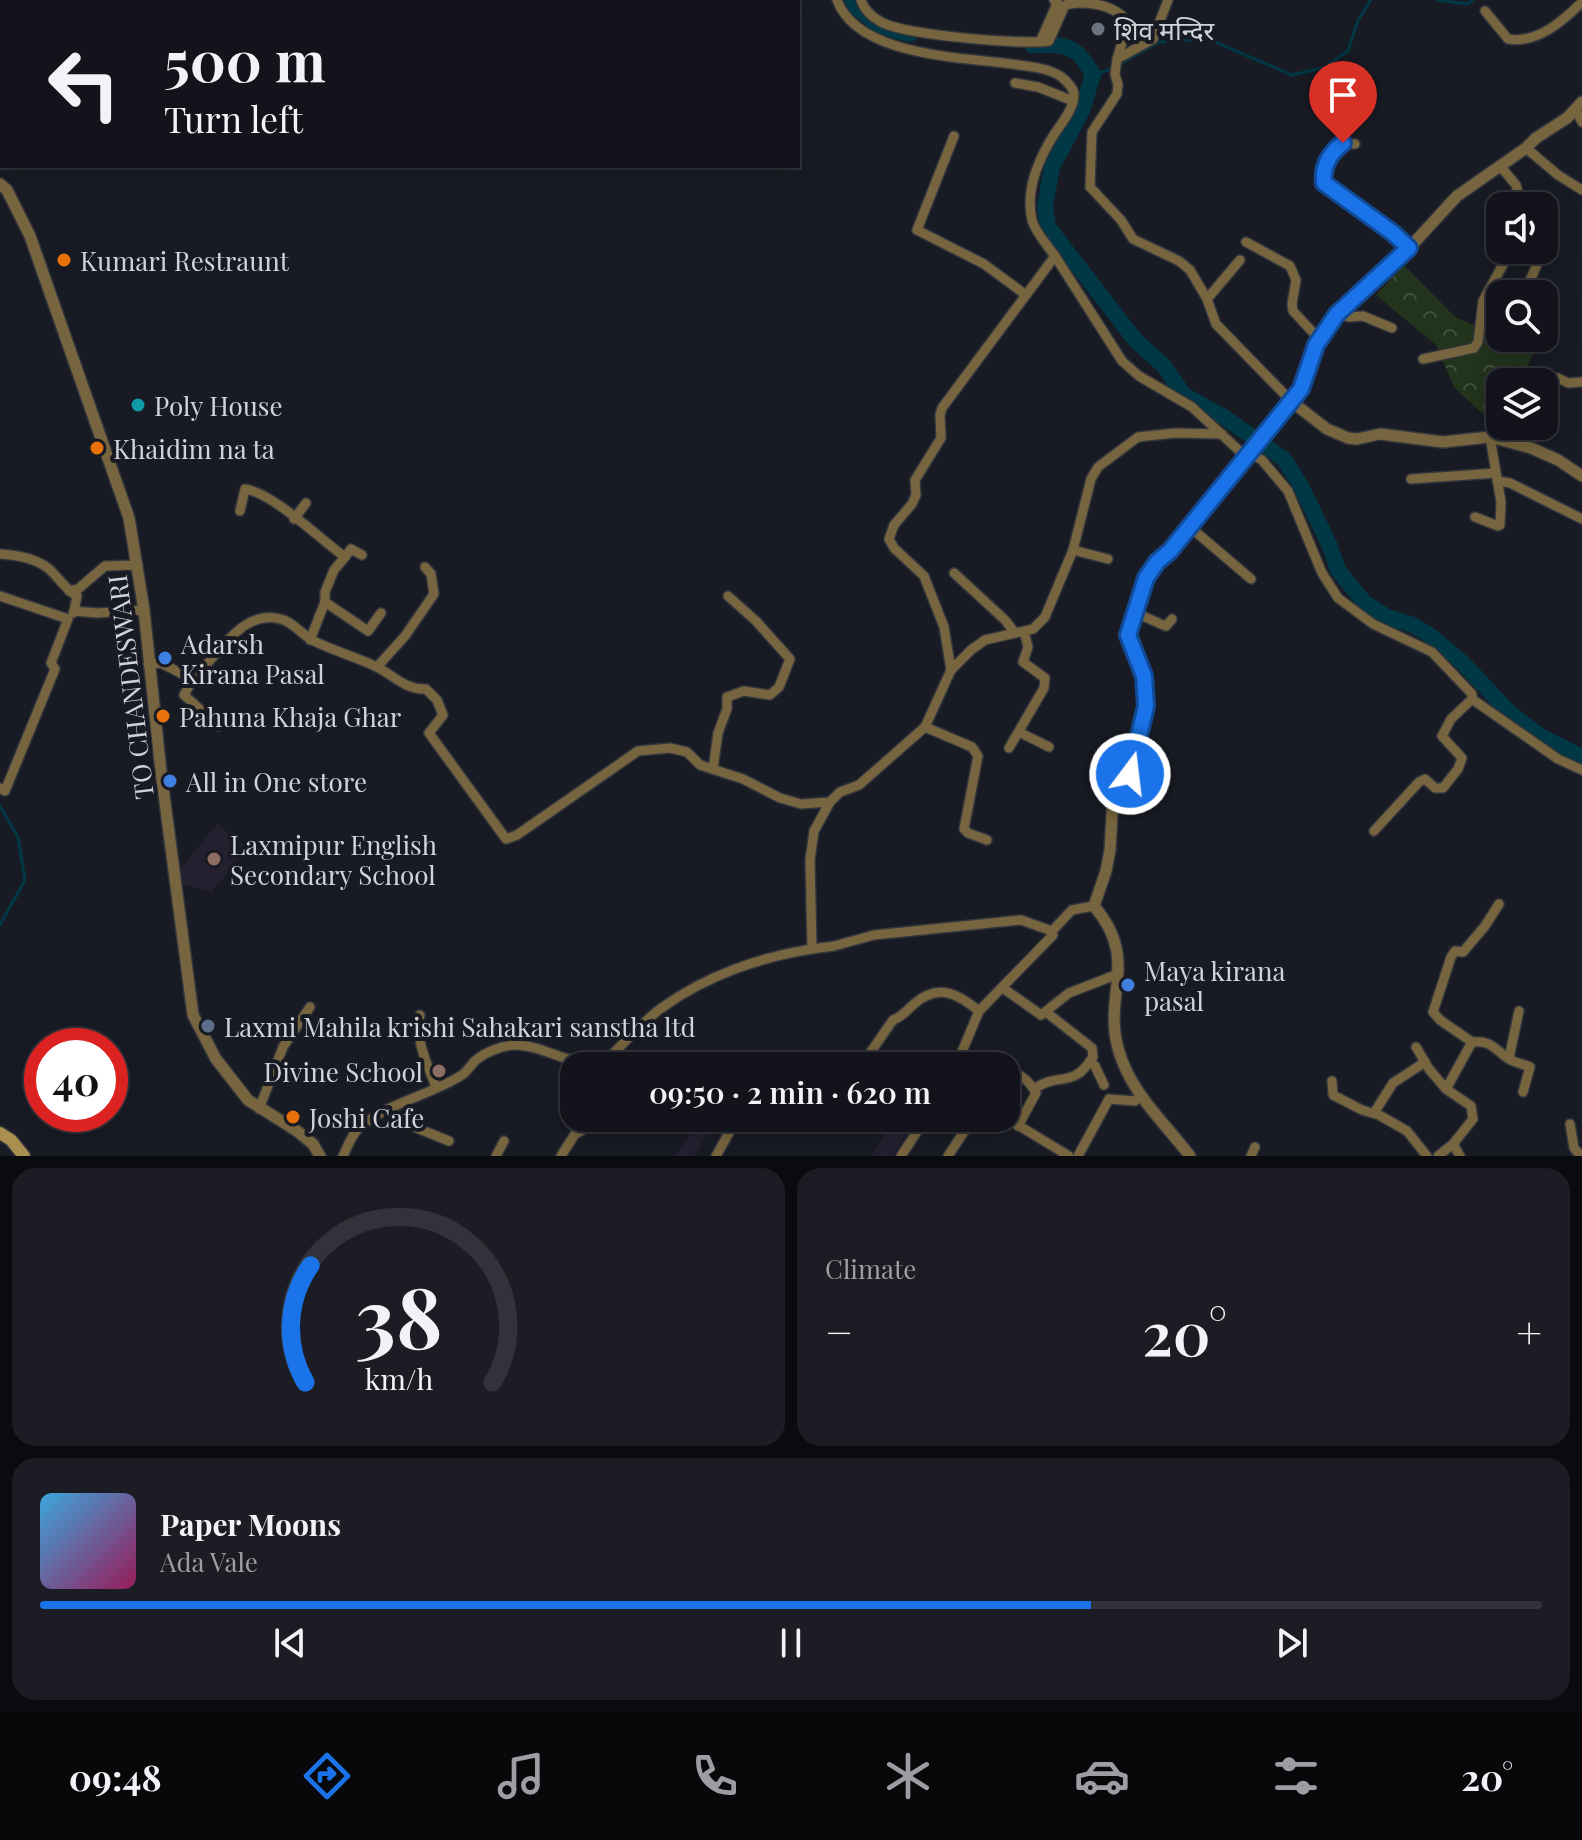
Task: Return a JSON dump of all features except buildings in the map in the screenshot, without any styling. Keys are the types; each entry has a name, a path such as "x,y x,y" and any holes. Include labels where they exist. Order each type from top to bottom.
{"main road":[{"path":"0,1133 11,1140 24,1156"}],"street":[{"path":"837,0 848,20 877,39 915,51 1036,67 1063,77 1073,89 1073,101 1039,161 1033,182 1033,222 1122,361 1139,376 1192,407 1222,434 1275,472 1288,491 1322,573 1338,598 1373,624 1432,652 1468,687 1472,699 1558,759 1582,770"},
{"path":"861,0 864,8 882,23 906,29 1040,42 1052,38 1065,5 1073,1 1102,2 1126,18 1128,23 1115,74 1117,94 1092,132 1090,187 1121,220 1133,239 1179,261 1190,270 1207,299 1216,324 1292,402 1327,429 1357,439 1380,434 1443,442 1486,437"},
{"path":"1040,42 1055,8 1057,2 1054,0"},
{"path":"1117,59 1153,39 1168,0"},
{"path":"1485,11 1508,39 1518,41 1553,28 1582,2"},
{"path":"1015,83 1038,87 1073,101"},
{"path":"1190,1156 1128,1076 1117,1047 1115,941 1094,906 1108,861 1113,798 1132,768 1146,706 1144,676 1128,635 1146,578 1292,402 1305,382 1319,339 1337,314 1477,180 1501,167 1578,106 1582,122"},
{"path":"954,136 917,230 984,264 1026,295"},
{"path":"1355,144 1343,143 1334,149 1327,160 1324,183 1409,248"},
{"path":"1526,148 1582,190"},
{"path":"1501,167 1518,192"},
{"name":"TO CHANDESWARI","path":"0,184 7,190 30,236 75,356 129,518 144,610 148,664 193,1015 216,1059 248,1100 297,1131 313,1144 320,1156"},
{"path":"1246,242 1290,266 1296,280 1293,311 1319,339"},
{"path":"951,670 940,611 924,576 894,548 889,539 890,532 912,504 916,495 915,480 941,438 942,408 1055,256"},
{"path":"1207,299 1240,260"},
{"path":"1423,359 1474,348 1478,342 1483,301 1503,264"},
{"path":"1337,314 1363,316 1392,328"},
{"path":"1558,378 1568,383 1582,382"},
{"path":"812,949 810,860 814,831 830,802 840,792 859,785 925,727 951,670 985,640 1033,629 1045,617 1073,550 1091,479 1098,467 1138,437 1175,433 1222,434"},
{"path":"1475,517 1500,525 1501,502 1490,440"},
{"path":"1501,440 1558,460 1582,476"},
{"path":"1411,479 1496,477 1582,519"},
{"path":"240,511 246,489 268,498 345,557"},
{"path":"294,519 306,503"},
{"path":"1190,527 1251,579"},
{"path":"310,640 334,570 351,549 362,555"},
{"path":"1073,550 1108,559"},
{"path":"0,554 27,558 48,568 77,596 51,663 55,669 14,773 5,791 0,788"},
{"path":"69,591 78,589 105,566 138,565"},
{"path":"377,667 405,636 434,594 431,574 425,567"},
{"path":"954,573 1020,632 1028,647 1023,662 1045,678 1044,688 1009,748"},
{"path":"0,596 71,615 144,610"},
{"path":"713,769 727,697 744,691 770,695 779,687 790,659 756,621 728,596"},
{"path":"325,602 368,631 381,613"},
{"path":"1136,613 1166,626 1172,619"},
{"path":"219,726 184,695 194,677 246,623 264,617 285,621 310,640 377,667 413,690 426,689 437,700 443,715 429,733 506,839 517,835 638,751 670,748 687,752 700,765 801,804 830,802"},
{"path":"148,664 161,663 190,678 194,677"},
{"path":"1374,831 1419,782 1425,779 1438,789 1443,788 1458,769 1462,758 1442,736 1451,719 1472,699"},
{"path":"925,727 977,752 964,829 987,840"},
{"path":"1019,732 1049,747"},
{"path":"1499,904 1463,952 1455,951 1451,957 1433,1012 1472,1042 1484,1041 1509,1058 1530,1067 1523,1092"},
{"path":"962,1052 979,1011 1048,942 1052,931 1072,910 1094,906"},
{"path":"620,1052 660,1009 687,992 743,966 874,935 1021,920 1052,931"},
{"path":"1003,988 1041,1015 1069,993 1118,974"},
{"path":"871,1052 893,1020 900,1018 924,995 936,991 950,993 979,1011"},
{"path":"259,1109 283,1047 310,1007"},
{"path":"1509,1058 1519,1011"},
{"path":"1034,1089 1047,1081 1067,1080 1081,1075 1093,1057 1092,1048 1046,1012"},
{"path":"420,1015 418,1024 424,1057 436,1087"},
{"path":"1446,1089 1472,1042"},
{"path":"343,1156 358,1130 390,1108 464,1074 484,1055 510,1045 533,1046 560,1055"},
{"path":"1416,1047 1446,1089 1471,1106 1474,1113 1473,1119 1453,1144 1438,1156"},
{"path":"1090,1061 1104,1085"},
{"path":"1374,1113 1393,1083 1425,1062"},
{"path":"1020,1075 1032,1083 1036,1093 1020,1122"},
{"path":"1332,1081 1333,1095 1407,1131 1427,1156"},
{"path":"1078,1156 1109,1099 1135,1101 1141,1096"},
{"path":"390,1108 407,1124 449,1141"},
{"path":"1570,1124 1574,1148 1581,1156"},
{"path":"1020,1127 1069,1156"},
{"path":"561,1156 579,1132"},
{"path":"716,1156 729,1132"},
{"path":"906,1154 918,1132"},
{"path":"948,1156 964,1132"},
{"path":"496,1156 504,1141"},
{"path":"1453,1144 1460,1156"}],"shaded area":[{"name":"Laxmipur English Secondary School","path":"217,824 248,848 212,892 183,884 181,869"},
{"path":"691,1132 709,1132 694,1156 675,1156"},
{"path":"885,1132 908,1132 892,1156 872,1156"}],"green space":[{"path":"1404,265 1455,317 1486,331 1486,352 1534,352 1527,368 1486,368 1484,415 1454,387 1436,345 1376,295"}],"waterway":[{"path":"851,0 853,5 883,28 910,34"},
{"path":"1120,64 1159,42 1208,39 1292,75 1323,68 1348,51 1358,20 1371,0"},
{"path":"1437,0 1467,4 1473,0"},
{"path":"1032,45 1069,48 1081,57 1093,75 1081,113 1052,167 1045,206 1048,227 1136,341 1164,366 1184,395 1224,417 1284,459 1301,486 1338,570 1364,602 1387,617 1413,625 1431,636 1463,663 1508,711 1540,736 1582,757"},
{"path":"1093,75 1114,68"},
{"path":"0,806 18,837 25,880 0,925"}],"place":[{"name":"शिव मन्दिर","path":"1098,29"},
{"name":"Kumari Restraunt","path":"64,260"},
{"name":"Poly House","path":"138,405"},
{"name":"Khaidim na ta","path":"97,448"},
{"name":"Adarsh Kirana Pasal","path":"165,658"},
{"name":"Pahuna Khaja Ghar","path":"163,716"},
{"name":"All in One store","path":"170,781"},
{"name":"Laxmipur English Secondary School","path":"214,859"},
{"name":"Maya kirana pasal","path":"1128,985"},
{"name":"Laxmi Mahila krishi Sahakari sanstha ltd","path":"208,1026"},
{"name":"Divine School","path":"439,1071"},
{"name":"Joshi Cafe","path":"293,1117"}],"route":[{"path":"1130,774 1146,706 1146,683 1128,635 1146,578 1301,389 1316,345 1337,314 1409,248 1324,183 1327,160 1334,149 1343,143"}]}
